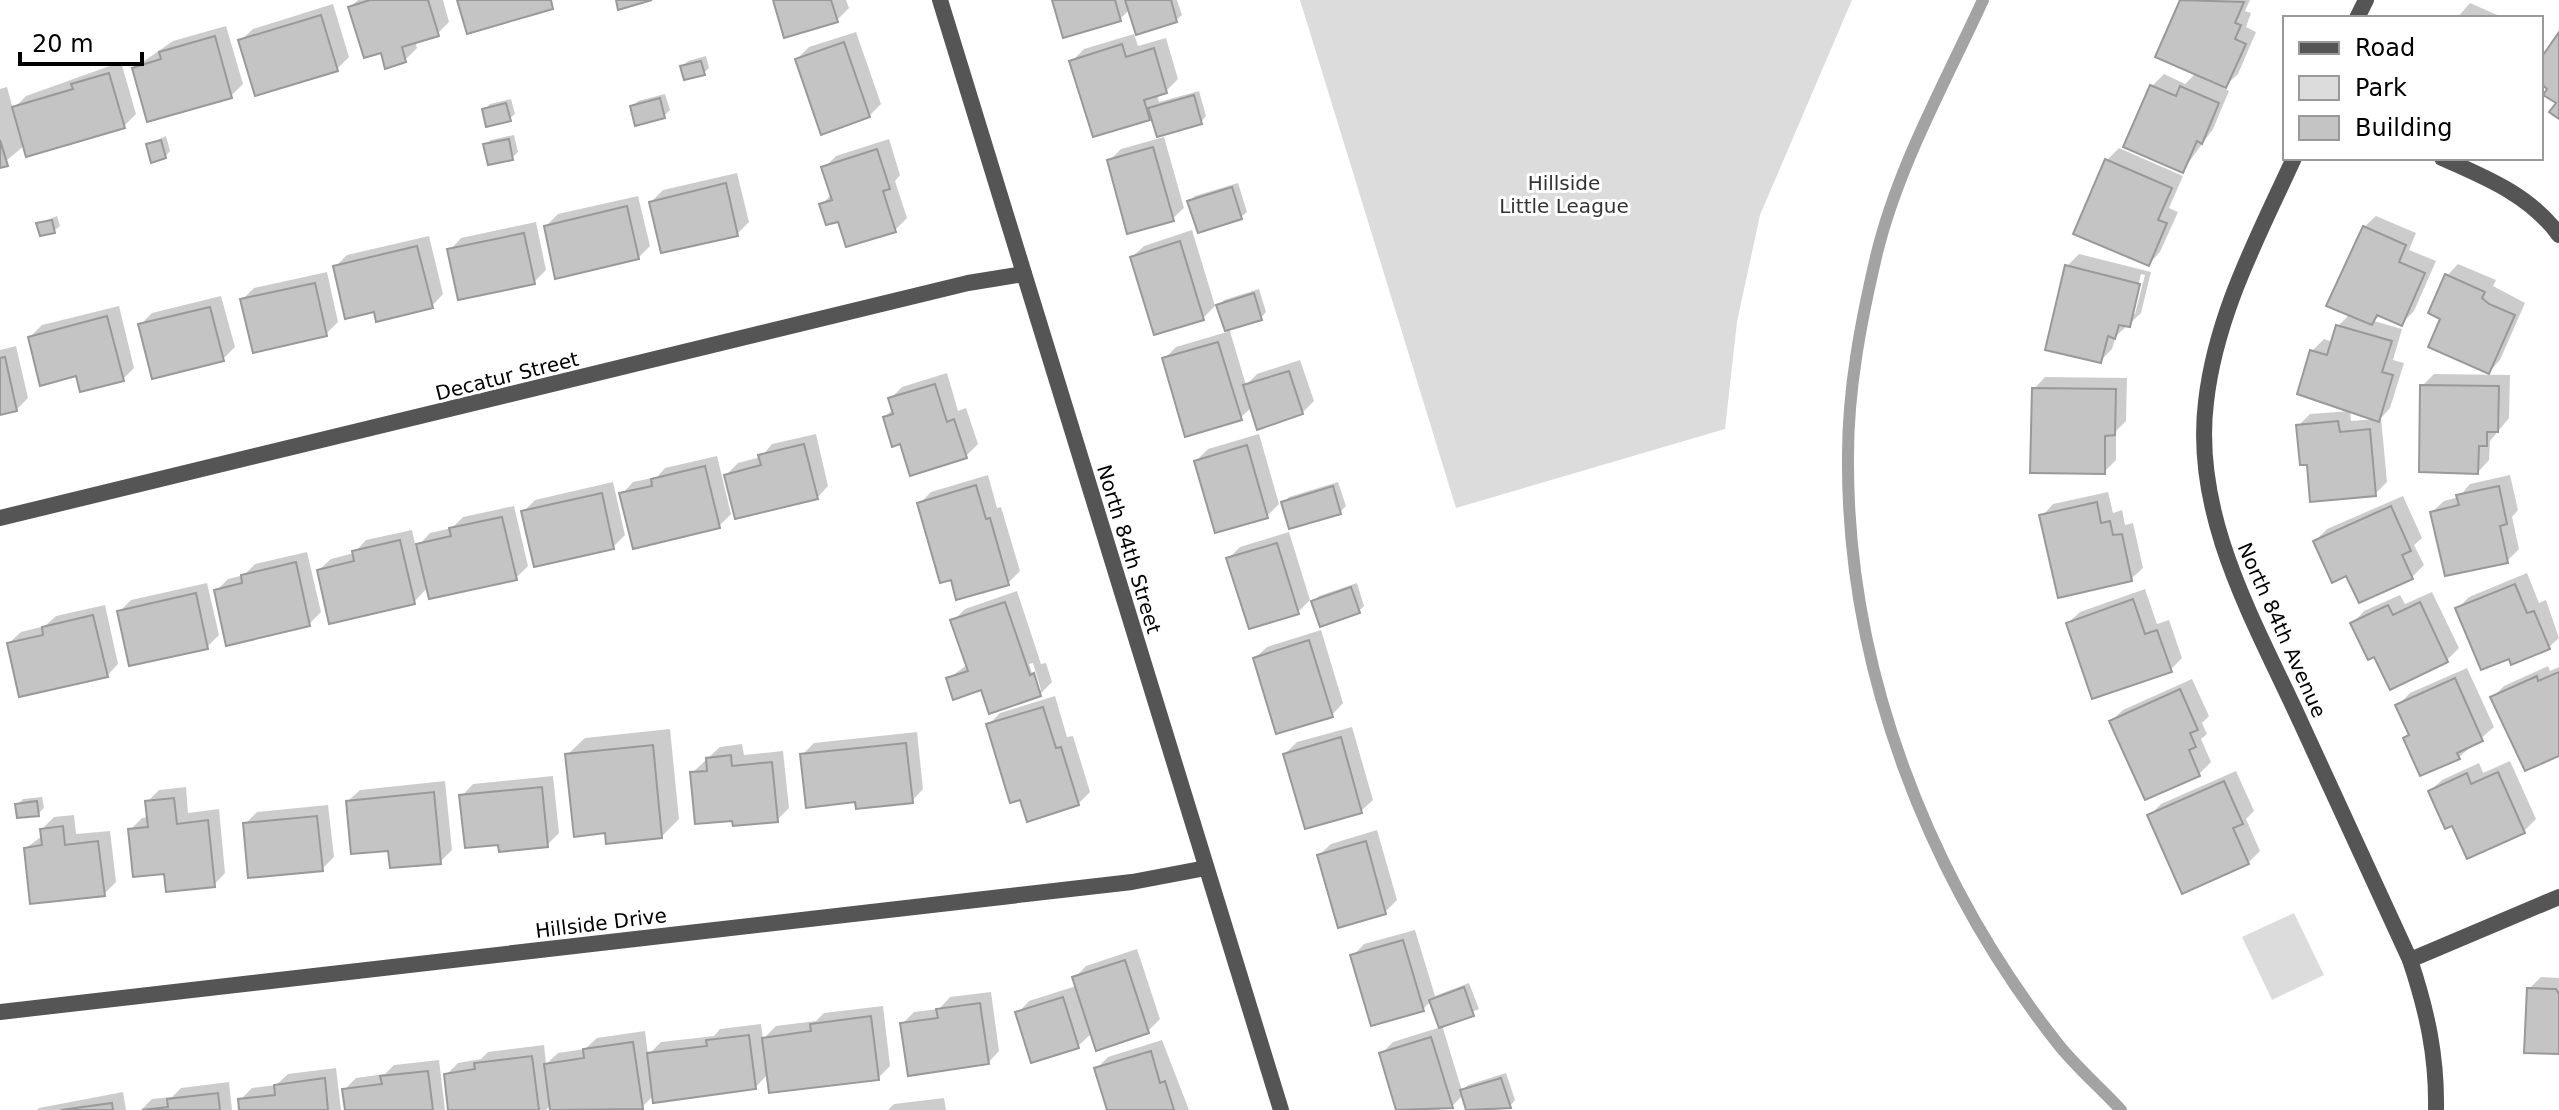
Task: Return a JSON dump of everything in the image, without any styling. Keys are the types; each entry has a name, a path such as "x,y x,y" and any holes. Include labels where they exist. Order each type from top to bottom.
{"street":[{"name":"North 84th Street","path":"940,0 1281,1110"},
{"name":"North 84th Avenue","path":"2293,160 2229,301 2214,356 2205,405 2209,495 2235,580 2410,960 2430,1020 2437,1066 2436,1110"},
{"path":"2447,160 2501,184 2534,208 2559,235"},
{"name":"Decatur Street","path":"0,518 968,283 1024,274"},
{"name":"Hillside Drive","path":"0,1012 1132,882 1206,868"},
{"path":"2410,960 2559,897"}],"green space":[{"name":"Hillside Little League","path":"1300,0 1852,0 1760,215 1737,322 1725,429 1456,508"},
{"path":"2294,913 2324,975 2272,1000 2242,937"}],"building":[{"path":"370,0 428,0 439,36 402,47 406,62 385,69 381,53 364,58 348,7"},
{"path":"457,0 551,0 553,9 467,34"},
{"path":"616,0 652,0 618,10"},
{"path":"773,0 831,0 838,22 784,38"},
{"path":"1052,0 1115,0 1121,21 1063,38"},
{"path":"1125,0 1171,0 1177,22 1136,35"},
{"path":"2180,0 2244,2 2235,23 2241,25 2235,39 2246,44 2226,88 2155,57"},
{"path":"321,15 338,71 255,96 238,40"},
{"path":"2559,32 2559,119 2549,112 2556,103 2543,95 2547,89 2543,86 2543,55"},
{"path":"215,36 232,98 147,122 132,68 161,59 159,52"},
{"path":"844,42 870,117 821,135 795,59"},
{"path":"1122,44 1126,57 1154,48 1167,93 1144,100 1150,120 1093,137 1069,61"},
{"path":"701,61 705,75 684,80 680,66"},
{"path":"109,73 125,128 26,157 12,107 73,89 71,84"},
{"path":"2150,85 2176,96 2180,86 2219,103 2202,144 2197,141 2183,173 2123,147"},
{"path":"1194,95 1202,124 1157,137 1148,108"},
{"path":"660,98 665,118 635,126 630,106"},
{"path":"506,103 511,121 486,127 482,109"},
{"path":"509,139 513,160 488,165 483,144"},
{"path":"0,140 8,166 0,168"},
{"path":"161,140 166,158 151,163 146,144"},
{"path":"1153,147 1174,221 1127,234 1107,160"},
{"path":"877,149 890,189 883,191 896,232 846,247 838,222 826,225 819,204 832,200 821,167"},
{"path":"2105,159 2172,188 2158,220 2167,223 2149,266 2073,234"},
{"path":"726,183 738,236 661,253 649,202"},
{"path":"1232,187 1242,219 1198,233 1187,201"},
{"path":"627,206 639,259 555,279 544,226"},
{"path":"52,220 55,233 40,236 36,223"},
{"path":"2363,226 2406,245 2399,262 2425,273 2402,326 2377,315 2372,325 2326,306"},
{"path":"524,233 535,284 458,300 447,249"},
{"path":"1180,241 1204,320 1154,335 1130,257"},
{"path":"417,246 433,308 376,322 374,312 345,319 333,266"},
{"path":"2065,265 2140,284 2130,327 2119,325 2115,339 2108,336 2101,363 2045,350"},
{"path":"2445,274 2485,292 2482,298 2489,304 2515,315 2489,374 2428,347 2440,319 2428,313"},
{"path":"315,283 327,336 253,353 240,299"},
{"path":"1254,293 1262,320 1225,331 1216,305"},
{"path":"210,307 224,361 152,379 138,324"},
{"path":"107,316 124,381 80,392 76,376 40,386 28,337"},
{"path":"2336,325 2392,341 2382,372 2393,375 2379,422 2297,394 2310,350 2327,355"},
{"path":"1218,342 1242,420 1185,437 1162,358"},
{"path":"5,357 17,411 0,415 0,358"},
{"path":"1289,371 1303,414 1257,430 1243,385"},
{"path":"935,384 947,422 954,419 967,458 910,476 900,444 892,447 883,417 893,414 888,398"},
{"path":"2420,385 2499,386 2498,432 2487,432 2487,446 2479,446 2478,474 2419,472"},
{"path":"2032,388 2116,389 2115,435 2105,436 2105,474 2030,473"},
{"path":"2338,421 2340,432 2370,429 2376,496 2310,502 2307,465 2300,465 2296,425"},
{"path":"804,444 818,499 735,519 724,475 761,465 758,455"},
{"path":"1247,445 1268,518 1215,533 1194,461"},
{"path":"705,466 720,528 633,549 619,493 652,486 651,479"},
{"path":"976,485 986,519 990,518 1009,585 956,600 951,580 940,583 917,503"},
{"path":"1333,486 1341,514 1289,529 1281,502"},
{"path":"2499,486 2507,524 2500,526 2508,563 2445,576 2430,512 2459,505 2456,495"},
{"path":"602,493 614,549 534,567 521,511"},
{"path":"2097,502 2101,523 2110,521 2113,535 2122,534 2132,581 2058,598 2039,515"},
{"path":"2391,506 2411,551 2402,555 2413,579 2359,603 2346,576 2332,583 2313,541"},
{"path":"502,517 517,580 429,599 416,544 451,536 449,528"},
{"path":"400,540 415,604 329,624 317,570 354,561 352,551"},
{"path":"1277,543 1299,614 1249,629 1226,558"},
{"path":"296,562 310,626 226,646 214,590 242,583 241,575"},
{"path":"2515,584 2527,613 2534,611 2550,649 2511,665 2509,659 2481,670 2455,608"},
{"path":"1351,587 1360,613 1320,627 1311,601"},
{"path":"196,593 208,649 129,666 117,611"},
{"path":"2133,599 2145,634 2157,630 2172,672 2092,699 2066,623"},
{"path":"1005,602 1030,675 1034,673 1041,696 989,714 981,690 953,700 946,678 968,671 950,620"},
{"path":"2420,602 2448,662 2390,690 2374,657 2368,660 2350,623 2388,605 2393,615"},
{"path":"93,615 108,677 19,697 7,643 43,635 42,627"},
{"path":"1309,640 1333,717 1276,734 1253,658"},
{"path":"2559,672 2559,756 2525,771 2490,697 2537,676 2538,681"},
{"path":"2455,678 2483,741 2457,753 2460,759 2420,776 2403,738 2409,735 2395,705"},
{"path":"2180,689 2198,730 2190,733 2196,747 2189,750 2200,776 2145,800 2109,721"},
{"path":"1043,707 1056,748 1061,747 1079,805 1027,822 1020,800 1010,803 986,724"},
{"path":"1341,737 1362,813 1305,829 1283,754"},
{"path":"906,743 913,803 856,809 855,802 806,808 800,754"},
{"path":"653,745 662,838 606,844 605,833 574,837 565,754"},
{"path":"731,755 732,766 772,762 778,822 733,826 732,821 695,824 690,772 707,771 706,758"},
{"path":"2498,772 2525,833 2467,859 2452,826 2445,829 2428,791 2467,773 2471,784"},
{"path":"2224,781 2243,824 2233,828 2249,864 2182,894 2147,815"},
{"path":"542,787 548,847 499,852 498,845 465,848 459,795"},
{"path":"434,792 441,864 390,868 388,851 351,854 346,801"},
{"path":"174,798 177,824 208,820 215,887 166,892 164,874 133,877 128,829 148,827 145,801"},
{"path":"37,801 39,816 17,818 15,804"},
{"path":"317,816 323,871 248,878 243,823"},
{"path":"63,826 65,845 98,841 105,896 30,904 24,848 42,845 40,829"},
{"path":"1366,841 1386,914 1338,928 1317,855"},
{"path":"1403,940 1424,1011 1371,1026 1350,955"},
{"path":"1125,960 1149,1033 1096,1051 1072,977"},
{"path":"1464,987 1474,1016 1439,1028 1429,1000"},
{"path":"2527,988 2556,989 2559,994 2559,1054 2524,1053"},
{"path":"1063,997 1079,1048 1031,1063 1015,1012"},
{"path":"980,1003 989,1064 908,1076 900,1023 938,1018 936,1009"},
{"path":"871,1016 879,1080 769,1093 762,1038 811,1031 810,1024"},
{"path":"749,1035 756,1089 653,1103 647,1053 707,1046 706,1040"},
{"path":"1431,1037 1453,1108 1396,1110 1379,1053"},
{"path":"633,1042 643,1109 550,1110 544,1064 584,1058 583,1049"},
{"path":"1151,1051 1160,1083 1165,1081 1174,1110 1107,1110 1094,1068"},
{"path":"532,1056 539,1110 448,1110 444,1074 475,1069 474,1063"},
{"path":"428,1071 433,1110 345,1110 342,1089 382,1084 380,1076"},
{"path":"325,1078 328,1110 239,1110 238,1099 275,1095 274,1085"},
{"path":"1501,1078 1511,1108 1466,1110 1460,1090"},
{"path":"218,1093 220,1110 142,1110 168,1107 167,1099"},
{"path":"112,1103 113,1110 61,1110"}],"waterway":[{"path":"1983,0 1909,158 1876,257 1850,405 1851,534 1862,613 1879,691 1904,767 1934,841 1970,912 2012,980 2065,1053 2121,1110"}]}
